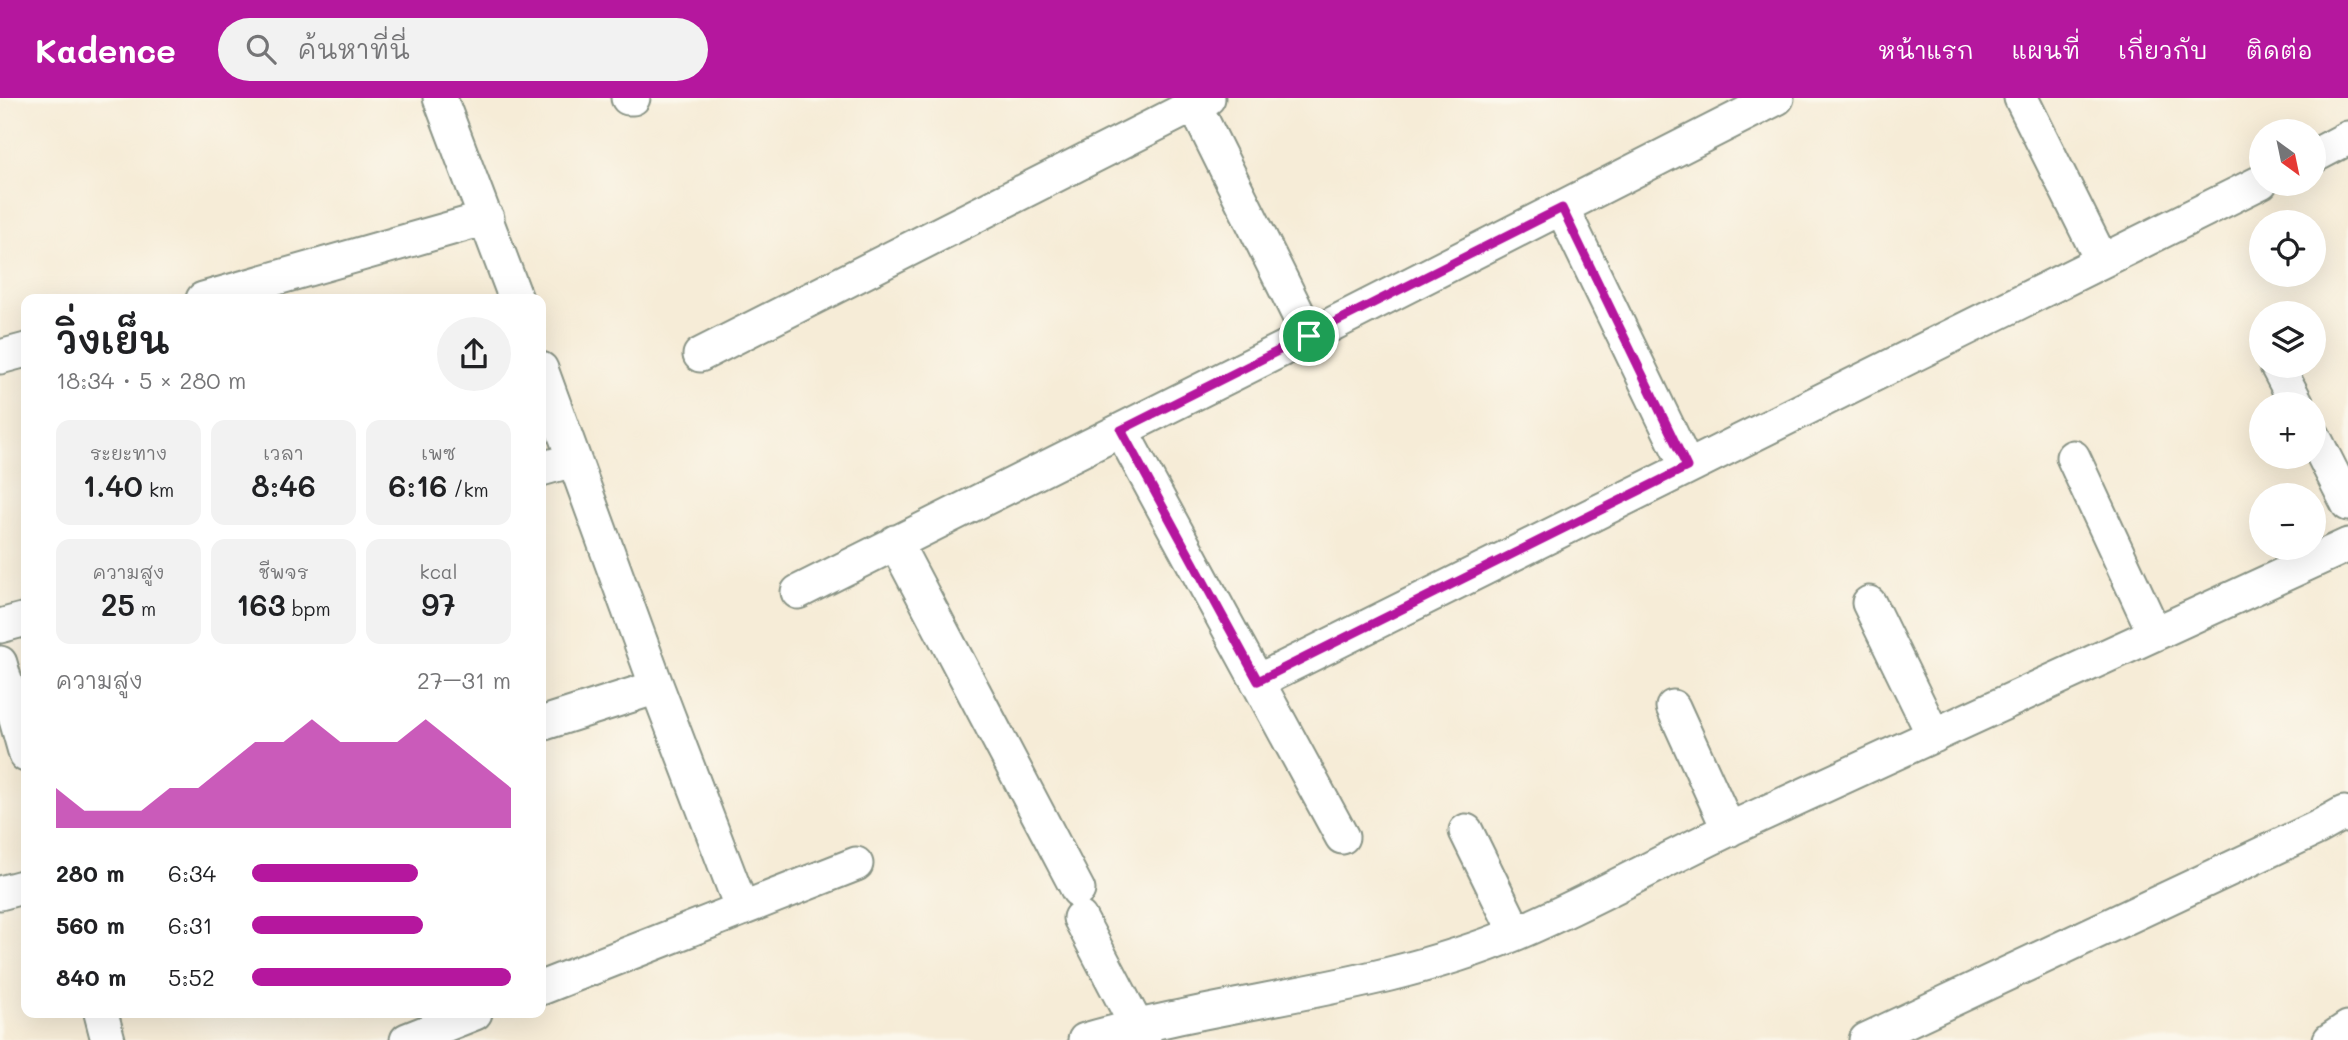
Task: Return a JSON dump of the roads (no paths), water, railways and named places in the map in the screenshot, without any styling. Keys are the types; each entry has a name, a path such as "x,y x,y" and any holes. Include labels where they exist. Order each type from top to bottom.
{"street":[{"path":"440,98 514,294"},
{"path":"628,98 634,98"},
{"path":"798,592 1777,98"},
{"path":"2021,98 2102,261"},
{"path":"700,355 1198,100 1309,336"},
{"path":"2326,150 2348,138"},
{"path":"1258,681 2249,188"},
{"path":"1562,208 1687,467"},
{"path":"221,294 487,218"},
{"path":"0,357 21,351"},
{"path":"546,383 657,687 742,909"},
{"path":"1121,430 1342,837"},
{"path":"2073,457 2154,632"},
{"path":"546,468 573,460"},
{"path":"2326,461 2348,505"},
{"path":"895,542 1079,904 1140,1033"},
{"path":"1085,1040 1140,1033 1347,986 1516,933 1729,830 2154,632 2348,545"},
{"path":"1869,603 1934,736"},
{"path":"0,626 21,620"},
{"path":"0,663 21,737"},
{"path":"546,722 657,687"},
{"path":"1673,707 1729,830"},
{"path":"1866,1040 2344,813 2348,816"},
{"path":"1466,831 1516,933"},
{"path":"546,986 856,864"},
{"path":"0,893 21,888"},
{"path":"102,1018 108,1040"},
{"path":"407,1040 462,1018"},
{"path":"2330,1040 2348,1028"}]}
